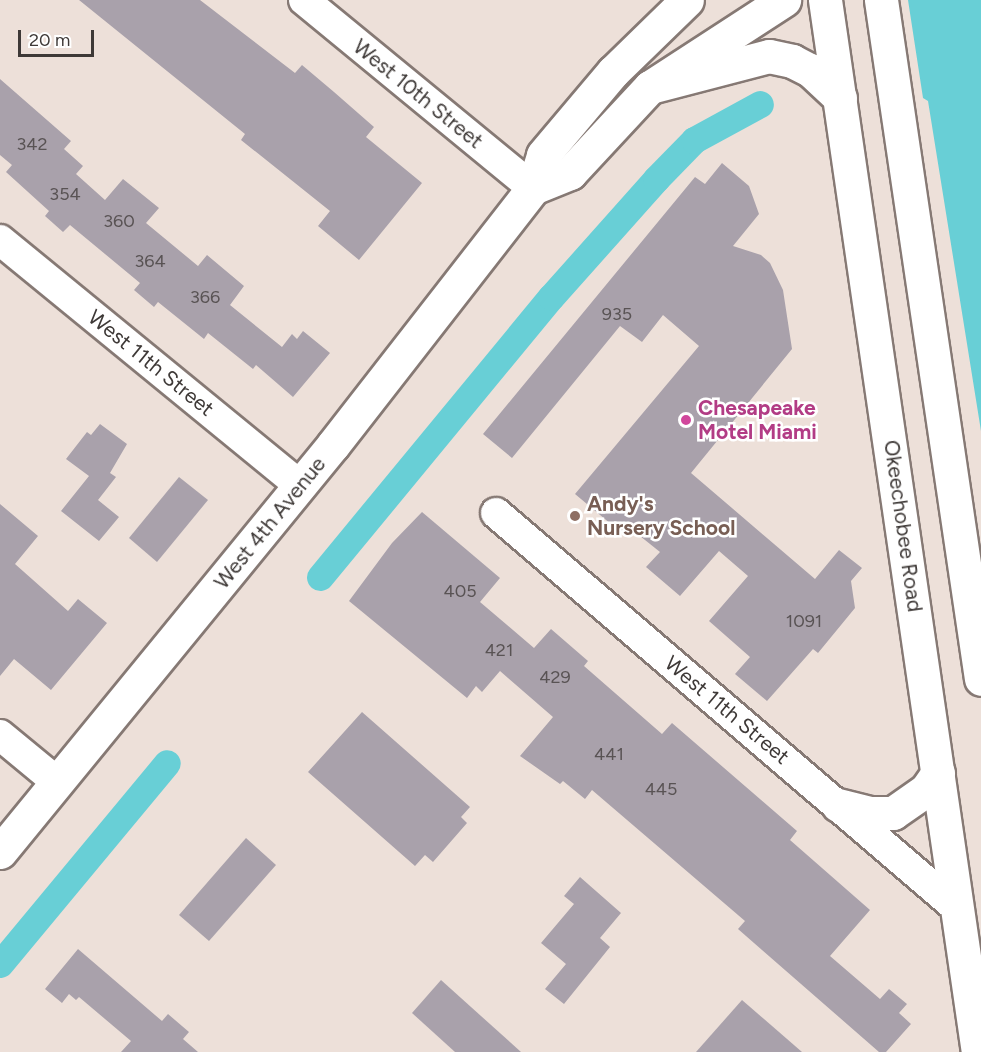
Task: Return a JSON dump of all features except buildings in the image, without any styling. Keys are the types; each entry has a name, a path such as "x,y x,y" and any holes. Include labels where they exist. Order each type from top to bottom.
{"main road":[{"name":"West 4th Avenue","path":"0,852 301,486 533,188 543,155 613,72 687,0"},
{"path":"533,188 570,173 650,87 784,0"},
{"name":"Okeechobee Road","path":"825,0 978,1052"},
{"path":"881,0 981,679"},
{"path":"650,87 769,56 792,61 810,70 840,98"},
{"path":"838,805 871,813 893,813 926,790 938,773"},
{"path":"957,908 981,929"}],"street":[{"name":"West 10th Street","path":"304,0 533,188"},
{"name":"West 11th Street","path":"0,240 301,486"},
{"name":"West 11th Street","path":"496,513 957,908"},
{"path":"0,735 57,782"}],"water":[{"path":"908,0 981,0 981,431 928,101 923,98"}],"waterway":[{"path":"320,577 551,297 656,179 694,140 760,104"},
{"path":"0,964 167,763"}],"place":[{"name":"Chesapeake Motel Miami","path":"686,420"},
{"name":"Andy's Nursery School","path":"575,516"}]}
